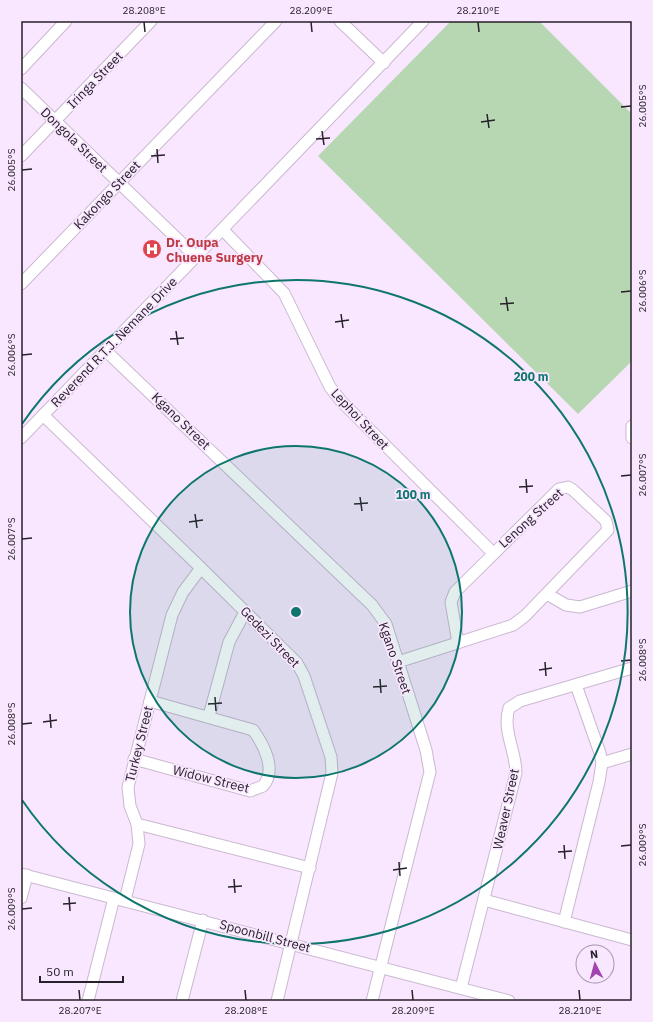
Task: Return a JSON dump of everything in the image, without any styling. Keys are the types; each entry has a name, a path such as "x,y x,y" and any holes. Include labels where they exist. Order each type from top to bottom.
{"street":[{"path":"21,69 66,21"},
{"name":"Iringa Street","path":"21,156 151,21"},
{"name":"Kakongo Street","path":"21,284 276,21"},
{"path":"340,21 384,63"},
{"name":"Reverend R.T.J. Nemane Drive","path":"21,438 424,21"},
{"name":"Dongola Street","path":"21,88 196,257"},
{"name":"Lephoi Street","path":"223,230 284,293 327,381 341,401 493,553"},
{"name":"Kgano Street","path":"105,350 372,605 386,624 426,750 430,772 372,1001"},
{"name":"Gedezi Street","path":"43,415 201,568 301,668 331,757 331,782 277,1001"},
{"path":"632,426 632,438"},
{"name":"Lenong Street","path":"398,662 458,643 513,625 525,616 547,594 608,530 608,524 606,521 573,490 568,487 559,489 493,553 451,597 451,608 458,643"},
{"name":"Turkey Street","path":"88,1001 139,844 137,824 128,797 128,787 134,760 172,615 188,584 201,568"},
{"path":"547,594 566,605 580,607 632,591"},
{"path":"209,716 229,642 245,612"},
{"name":"Weaver Street","path":"465,993 484,900 516,773 515,752 506,724 509,708 520,701 632,668"},
{"path":"564,922 598,789 602,763 576,685"},
{"name":"Widow Street","path":"134,760 242,789 256,790 263,786 270,775 266,755 252,730 209,716 150,701"},
{"path":"602,763 632,754"},
{"path":"137,824 310,868"},
{"path":"21,898 24,875"},
{"name":"Spoonbill Street","path":"24,875 381,966 465,993 509,1001"},
{"path":"484,900 632,940"},
{"path":"182,1001 203,920"}],"green space":[{"path":"451,21 539,21 632,114 632,361 578,414 318,156"}],"place":[{"name":"Dr. Oupa Chuene Surgery","path":"152,249"}]}
